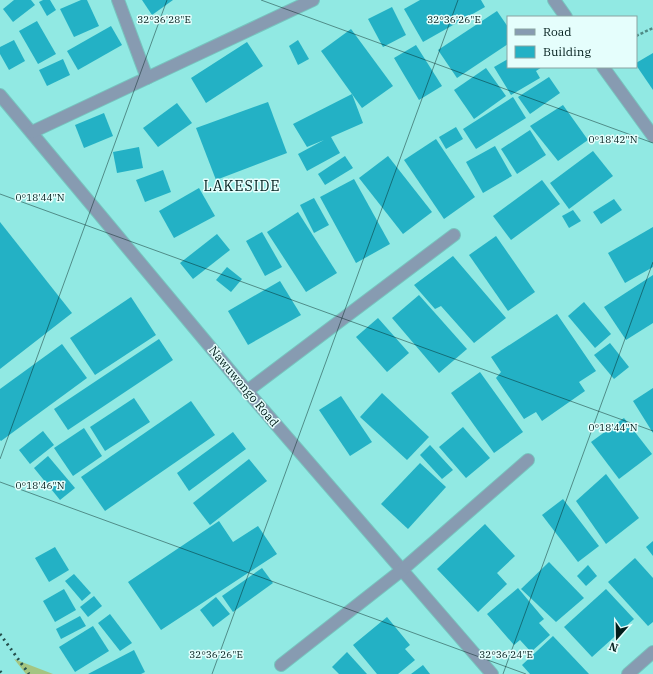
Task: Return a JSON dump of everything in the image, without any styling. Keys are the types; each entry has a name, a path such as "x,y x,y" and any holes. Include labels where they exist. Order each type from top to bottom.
{"street":[{"path":"118,0 147,78"},
{"path":"32,132 313,0"},
{"path":"554,0 565,16"},
{"path":"604,68 653,136"},
{"name":"Nawuwongo Road","path":"0,95 247,391 492,674"},
{"path":"247,391 454,235"},
{"path":"281,665 402,570 528,460"},
{"path":"628,674 653,652"}],"path":[{"path":"637,36 653,28"}],"green space":[{"path":"14,659 53,674 26,674"}],"building":[{"path":"14,0 31,0 35,5 13,22 3,9"},
{"path":"43,0 50,0 56,10 47,16 39,2"},
{"path":"81,0 87,0 99,26 74,37 60,9"},
{"path":"142,0 173,0 152,15"},
{"path":"420,0 481,0 485,7 423,42 404,9"},
{"path":"392,7 406,35 383,47 368,19"},
{"path":"497,11 507,26 507,45 457,78 438,50"},
{"path":"37,21 56,54 38,64 19,31"},
{"path":"111,26 122,45 78,70 67,51"},
{"path":"351,29 393,86 362,108 321,51"},
{"path":"14,40 25,61 9,70 0,54 0,47"},
{"path":"298,40 309,59 298,65 289,46"},
{"path":"247,42 263,66 206,103 191,78"},
{"path":"416,45 442,86 419,100 394,58"},
{"path":"653,53 653,90 637,66 637,62"},
{"path":"63,59 70,75 47,86 39,70"},
{"path":"507,60 507,68 540,68 536,71 540,78 511,95 494,67"},
{"path":"486,68 506,96 474,119 454,90"},
{"path":"549,77 560,93 530,114 518,97"},
{"path":"352,94 363,123 331,137 340,153 307,171 298,154 324,140 307,147 293,124"},
{"path":"513,97 526,118 476,149 463,129"},
{"path":"268,102 287,153 216,180 196,128"},
{"path":"177,103 192,123 158,147 143,128"},
{"path":"563,105 588,140 558,161 530,126"},
{"path":"104,113 113,136 84,148 75,125"},
{"path":"456,127 463,139 446,149 439,137"},
{"path":"530,130 546,155 517,174 501,149"},
{"path":"436,139 475,197 444,219 404,160"},
{"path":"495,146 512,176 483,193 466,162"},
{"path":"139,147 143,168 117,173 113,152"},
{"path":"593,151 613,176 569,209 550,183"},
{"path":"345,156 353,168 325,185 318,174"},
{"path":"388,156 432,212 403,234 359,178"},
{"path":"163,170 171,192 145,202 136,180"},
{"path":"354,179 390,244 356,263 320,197"},
{"path":"542,180 560,204 511,240 493,216"},
{"path":"199,188 215,216 174,238 159,211"},
{"path":"314,198 329,225 314,233 300,205"},
{"path":"614,199 622,210 601,224 593,212"},
{"path":"573,210 581,221 569,228 562,216"},
{"path":"298,212 337,273 306,292 267,232"},
{"path":"0,222 72,313 0,369"},
{"path":"653,227 653,267 625,283 608,253"},
{"path":"262,232 282,267 265,276 246,241"},
{"path":"217,234 230,250 193,279 180,263"},
{"path":"496,236 535,292 508,311 469,255"},
{"path":"453,256 506,318 474,343 441,306 435,309 414,285"},
{"path":"227,267 242,279 231,292 216,280"},
{"path":"653,275 653,323 626,340 604,307"},
{"path":"280,281 301,315 248,345 228,311"},
{"path":"419,295 467,349 439,373 392,318"},
{"path":"131,297 156,335 95,375 70,338"},
{"path":"584,302 611,334 595,348 568,316"},
{"path":"557,314 596,371 579,382 585,391 542,421 536,412 524,419 496,378 501,372 491,357"},
{"path":"378,318 409,353 387,372 356,337"},
{"path":"159,339 173,360 68,430 54,409"},
{"path":"610,343 629,367 614,379 594,355"},
{"path":"62,344 87,378 1,441 0,389"},
{"path":"480,372 523,432 494,453 451,393"},
{"path":"653,388 653,433 633,401"},
{"path":"382,393 429,437 407,460 360,417"},
{"path":"341,396 372,442 350,456 319,410"},
{"path":"134,398 150,422 105,451 90,427"},
{"path":"191,401 215,435 105,511 81,477"},
{"path":"624,418 652,454 619,479 591,442"},
{"path":"463,427 490,458 466,478 439,447"},
{"path":"84,428 102,456 73,476 54,448"},
{"path":"43,431 54,445 30,464 19,450"},
{"path":"233,432 246,449 189,491 177,473"},
{"path":"430,445 453,470 442,479 420,455"},
{"path":"48,456 75,488 60,500 34,468"},
{"path":"249,459 267,481 210,525 193,503"},
{"path":"420,463 446,487 408,529 381,504"},
{"path":"606,474 639,518 606,544 576,501"},
{"path":"563,499 599,546 578,562 542,515"},
{"path":"219,521 233,542 258,526 277,554 161,630 128,582"},
{"path":"485,524 515,556 497,573 507,584 478,612 437,569"},
{"path":"653,541 653,556 646,547"},
{"path":"55,547 69,570 49,582 35,558"},
{"path":"635,558 653,578 653,622 648,626 608,582"},
{"path":"549,562 584,598 556,622 521,589"},
{"path":"588,565 597,576 586,586 577,576"},
{"path":"262,568 273,583 233,612 222,596"},
{"path":"74,574 91,593 82,601 65,581"},
{"path":"518,588 544,619 539,623 550,635 531,652 520,640 514,645 487,614"},
{"path":"64,589 76,610 55,622 43,601"},
{"path":"606,589 634,619 592,657 564,627"},
{"path":"94,596 102,606 88,617 80,607"},
{"path":"216,597 230,614 213,627 200,610"},
{"path":"110,614 132,643 120,651 98,623"},
{"path":"80,616 86,626 61,639 56,629"},
{"path":"387,617 410,645 405,649 415,660 398,674 377,674 353,645"},
{"path":"93,626 109,651 75,672 59,647"},
{"path":"553,636 589,674 530,674 522,665"},
{"path":"134,650 145,672 141,674 88,674"},
{"path":"347,652 367,674 339,674 332,667"},
{"path":"423,665 430,674 411,674"}],"railway":[{"path":"0,634 29,674"}],"district":[{"name":"LAKESIDE","path":"242,186"}]}
